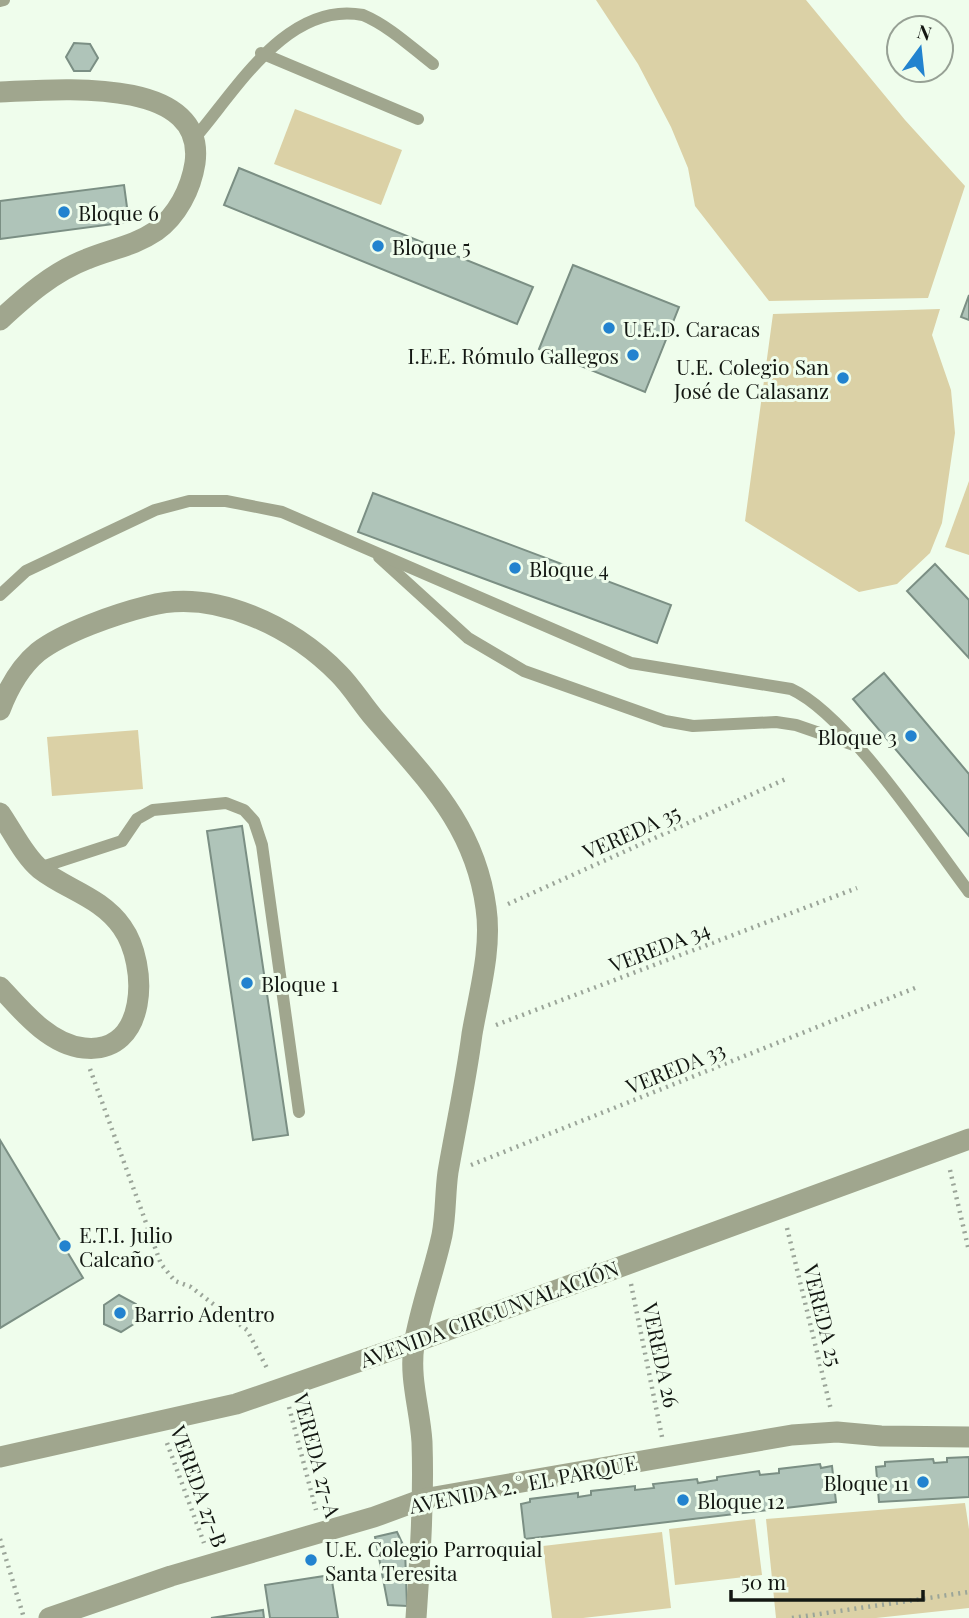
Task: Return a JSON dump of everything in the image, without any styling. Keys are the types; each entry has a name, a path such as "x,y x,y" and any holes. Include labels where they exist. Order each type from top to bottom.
{"street":[{"path":"0,92 77,90 128,93 159,104 180,117 193,141 195,159 192,182 181,203 158,230 134,245 88,258 61,271 0,320"},
{"path":"0,710 20,671 39,652 84,629 151,605 185,601 212,603 242,612 307,648 339,674 375,719 405,750 469,840 482,883 487,914 486,954 448,1174 442,1233 415,1342 411,1372 422,1437 423,1499 416,1618"},
{"path":"0,813 39,868 97,901 122,927 136,965 138,991 130,1031 109,1048 83,1048 55,1038 24,1013 0,988"},
{"name":"AVENIDA CIRCUNVALACIÓN","path":"0,1457 236,1404 415,1342 627,1262 969,1139"},
{"name":"AVENIDA 2.° EL PARQUE","path":"49,1618 211,1564 423,1499 792,1435 836,1432 881,1436 969,1437"}],"lane":[{"path":"193,141 278,32 305,13 347,11 362,14 385,27 433,64"},
{"path":"261,52 418,119"},
{"path":"0,595 26,571 155,510 189,501 226,501 282,512 631,663 791,689 810,698 858,746 969,892"},
{"path":"370,549 468,638 524,671 665,721 693,726 776,722 796,725 858,746"},
{"path":"39,868 122,841 137,819 153,810 226,803 244,810 254,821 262,845 299,1112"}],"path":[{"name":"VEREDA 35","path":"487,914 788,778"},
{"name":"VEREDA 34","path":"472,1034 858,888"},
{"name":"VEREDA 33","path":"448,1174 915,988"},
{"name":"VEREDA 27-A","path":"83,1048 161,1264 175,1281 191,1287 247,1330 280,1388 322,1531"},
{"path":"944,1149 969,1251"},
{"name":"VEREDA 25","path":"781,1206 836,1432"},
{"name":"VEREDA 26","path":"627,1262 666,1455"},
{"name":"VEREDA 27-B","path":"159,1420 211,1564"},
{"path":"0,1539 23,1618"},
{"path":"792,1618 969,1592"}],"shaded area":[{"path":"596,0 806,0 905,120 965,186 928,298 769,301 695,206 688,168 671,127 638,64"},
{"path":"295,109 402,150 381,205 274,164"},
{"path":"940,309 932,335 951,390 955,433 942,523 930,553 897,584 859,592 745,521 773,314"},
{"path":"969,481 969,555 945,547"},
{"path":"138,730 143,789 52,796 47,737"},
{"path":"965,1503 969,1529 969,1608 876,1618 776,1618 766,1519"},
{"path":"755,1519 762,1575 675,1585 669,1529"},
{"path":"662,1532 671,1608 583,1618 552,1618 543,1546"}],"building":[{"path":"74,43 90,44 98,58 90,71 74,71 66,57"},
{"name":"Bloque 5","path":"239,168 533,287 517,324 224,205"},
{"name":"Bloque 6","path":"124,185 129,222 0,239 0,201"},
{"name":"U.E.D. Caracas","path":"573,265 679,307 645,392 539,349"},
{"path":"969,295 969,320 961,317"},
{"name":"Bloque 4","path":"373,493 671,605 657,643 358,532"},
{"path":"935,564 969,600 969,658 907,591"},
{"name":"Bloque 3","path":"884,673 969,774 969,836 853,699"},
{"name":"Bloque 1","path":"242,826 288,1135 253,1140 207,831"},
{"path":"0,1140 83,1278 0,1328"},
{"name":"Barrio Adentro","path":"119,1295 136,1304 137,1322 121,1332 104,1324 104,1305"},
{"name":"Bloque 11","path":"969,1457 969,1497 879,1502 876,1467 885,1466 885,1462 933,1459 934,1463 947,1462 947,1458"},
{"name":"Bloque 12","path":"820,1464 821,1468 832,1466 836,1502 525,1539 521,1504 530,1502 530,1499 578,1493 578,1497 591,1495 591,1491 635,1486 635,1490 654,1488 653,1484 697,1479 698,1483 717,1480 717,1477 759,1471 760,1475 779,1473 779,1469"},
{"path":"397,1532 405,1549 407,1606 388,1605 375,1537"},
{"path":"331,1575 338,1618 270,1618 265,1585"},
{"path":"263,1610 264,1618 211,1618"}],"place":[{"name":"Bloque 6","path":"64,212"},
{"name":"Bloque 5","path":"378,246"},
{"name":"U.E.D. Caracas","path":"609,328"},
{"name":"I.E.E. Rómulo Gallegos","path":"633,355"},
{"name":"U.E. Colegio San José de Calasanz","path":"843,378"},
{"name":"Bloque 4","path":"515,568"},
{"name":"Bloque 3","path":"911,736"},
{"name":"Bloque 1","path":"247,983"},
{"name":"E.T.I. Julio Calcaño","path":"65,1246"},
{"name":"Barrio Adentro","path":"120,1313"},
{"name":"Bloque 11","path":"923,1482"},
{"name":"Bloque 12","path":"683,1500"},
{"name":"U.E. Colegio Parroquial Santa Teresita","path":"311,1560"}]}
